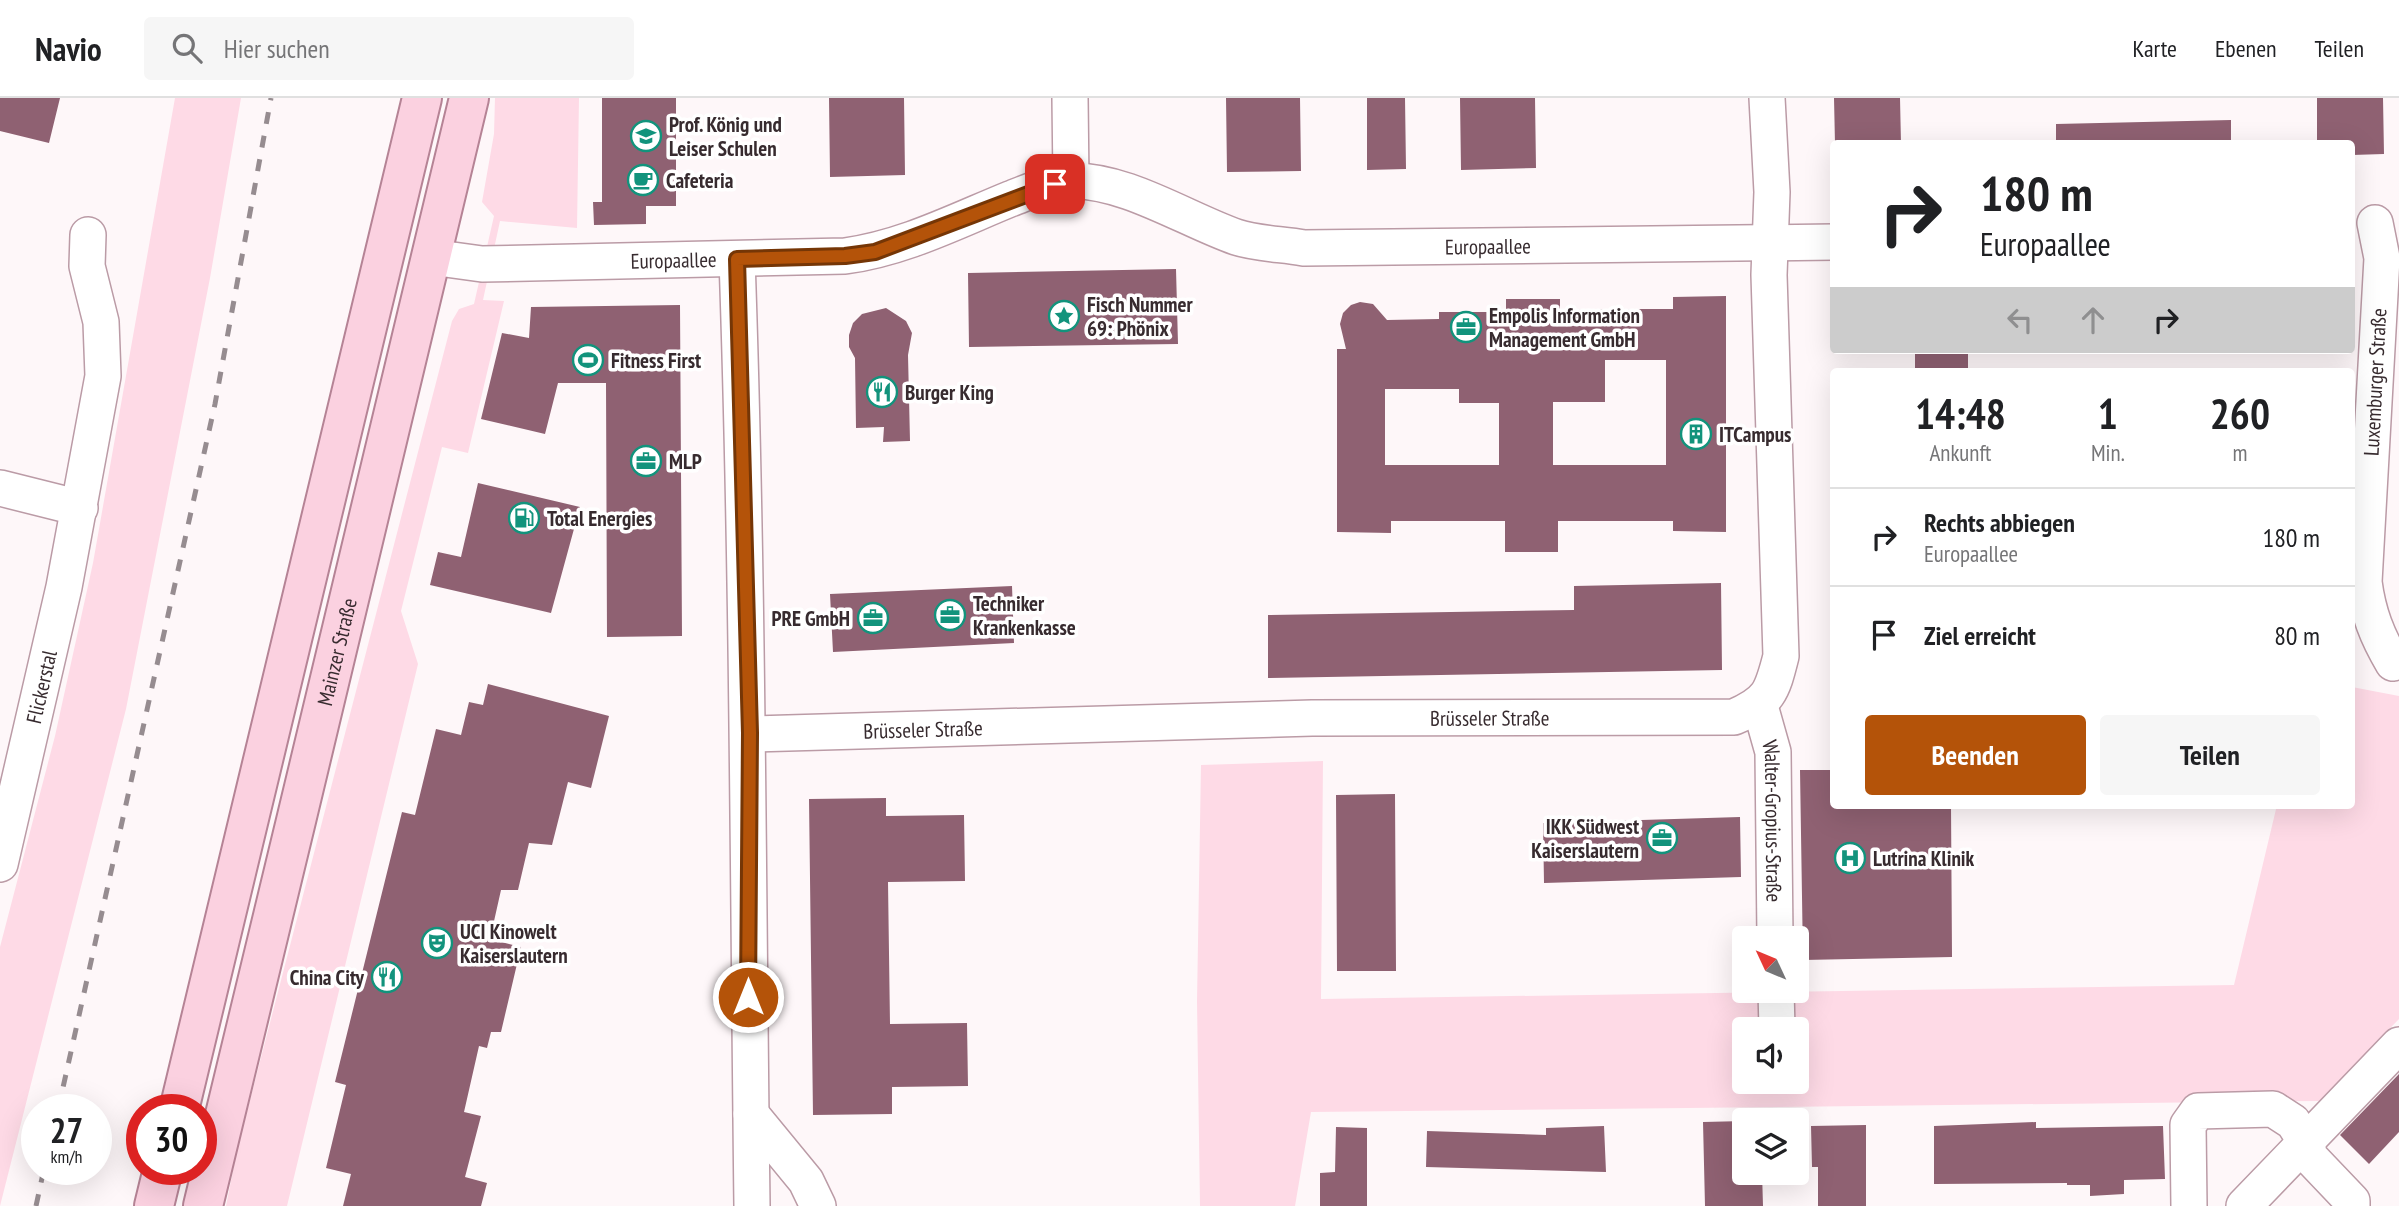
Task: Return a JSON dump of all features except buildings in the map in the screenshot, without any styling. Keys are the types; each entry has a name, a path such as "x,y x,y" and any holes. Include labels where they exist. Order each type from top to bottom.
{"main road":[{"name":"Mainzer Straße","path":"183,1094 422,98"},
{"name":"Mainzer Straße","path":"203,1206 469,98"},
{"path":"387,247 431,257"},
{"path":"154,1206 159,1185"}],"street":[{"path":"1070,98 1071,181"},
{"path":"1760,706 1775,678 1780,656 1770,242 1772,192 1767,98"},
{"name":"Europaallee","path":"431,257 482,264 845,256 875,252 1038,188 1071,181 1104,186 1131,195 1240,238 1304,248 1770,242"},
{"name":"Luxemburger Straße","path":"2375,221 2382,258 2364,582 2374,627 2393,663"},
{"name":"Flickerstal","path":"0,864 80,508 103,376 101,322 87,266 88,235"},
{"path":"1770,242 1830,242"},
{"path":"737,259 750,733 752,1206"},
{"path":"0,488 80,508"},
{"name":"Brüsseler Straße","path":"750,733 1312,718 1734,717 1760,706"},
{"name":"Walter-Gropius-Straße","path":"1760,706 1773,752 1775,926"},
{"path":"2244,1206 2399,1045"},
{"path":"2189,1206 2188,1125 2198,1111 2273,1109 2293,1122 2306,1142 2310,1157 2352,1201 2352,1206"},
{"path":"751,1114 806,1181 818,1206"}],"shaded area":[{"path":"175,98 241,98 210,278 126,709 28,1094 21,1094 21,1123 0,1206 0,947 55,736 93,563"},
{"path":"495,98 579,98 577,228 500,221 483,300 504,301 468,453 442,447 401,611 418,664 287,1206 226,1206 237,1150 452,321 459,309 474,304 494,216 482,202 494,134"},
{"path":"2355,688 2399,696 2399,1019 2319,1101 1311,1112 1295,1206 1200,1206 1197,1001 1201,765 1323,761 1321,999 1732,993 1732,1003 1810,1003 1810,992 2234,985 2276,809 2355,809"}],"railway":[{"path":"62,1094 215,404 271,98"},
{"path":"36,1206 41,1185"}],"place":[{"name":"Prof. König und Leiser Schulen","path":"646,136"},
{"name":"Cafeteria","path":"643,180"},
{"name":"Fisch Nummer 69: Phönix","path":"1064,316"},
{"name":"Empolis Information Management GmbH","path":"1466,327"},
{"name":"Fitness First","path":"588,360"},
{"name":"Burger King","path":"882,392"},
{"name":"ITCampus","path":"1696,434"},
{"name":"MLP","path":"646,461"},
{"name":"Total Energies","path":"524,518"},
{"name":"Techniker Krankenkasse","path":"950,615"},
{"name":"PRE GmbH","path":"873,618"},
{"name":"IKK Südwest Kaiserslautern","path":"1662,838"},
{"name":"Lutrina Klinik","path":"1850,858"},
{"name":"UCI Kinowelt Kaiserslautern","path":"437,943"},
{"name":"China City","path":"387,977"}],"route":[{"path":"748,997 750,733 737,259 845,256 875,252 1038,188 1055,184"}]}
